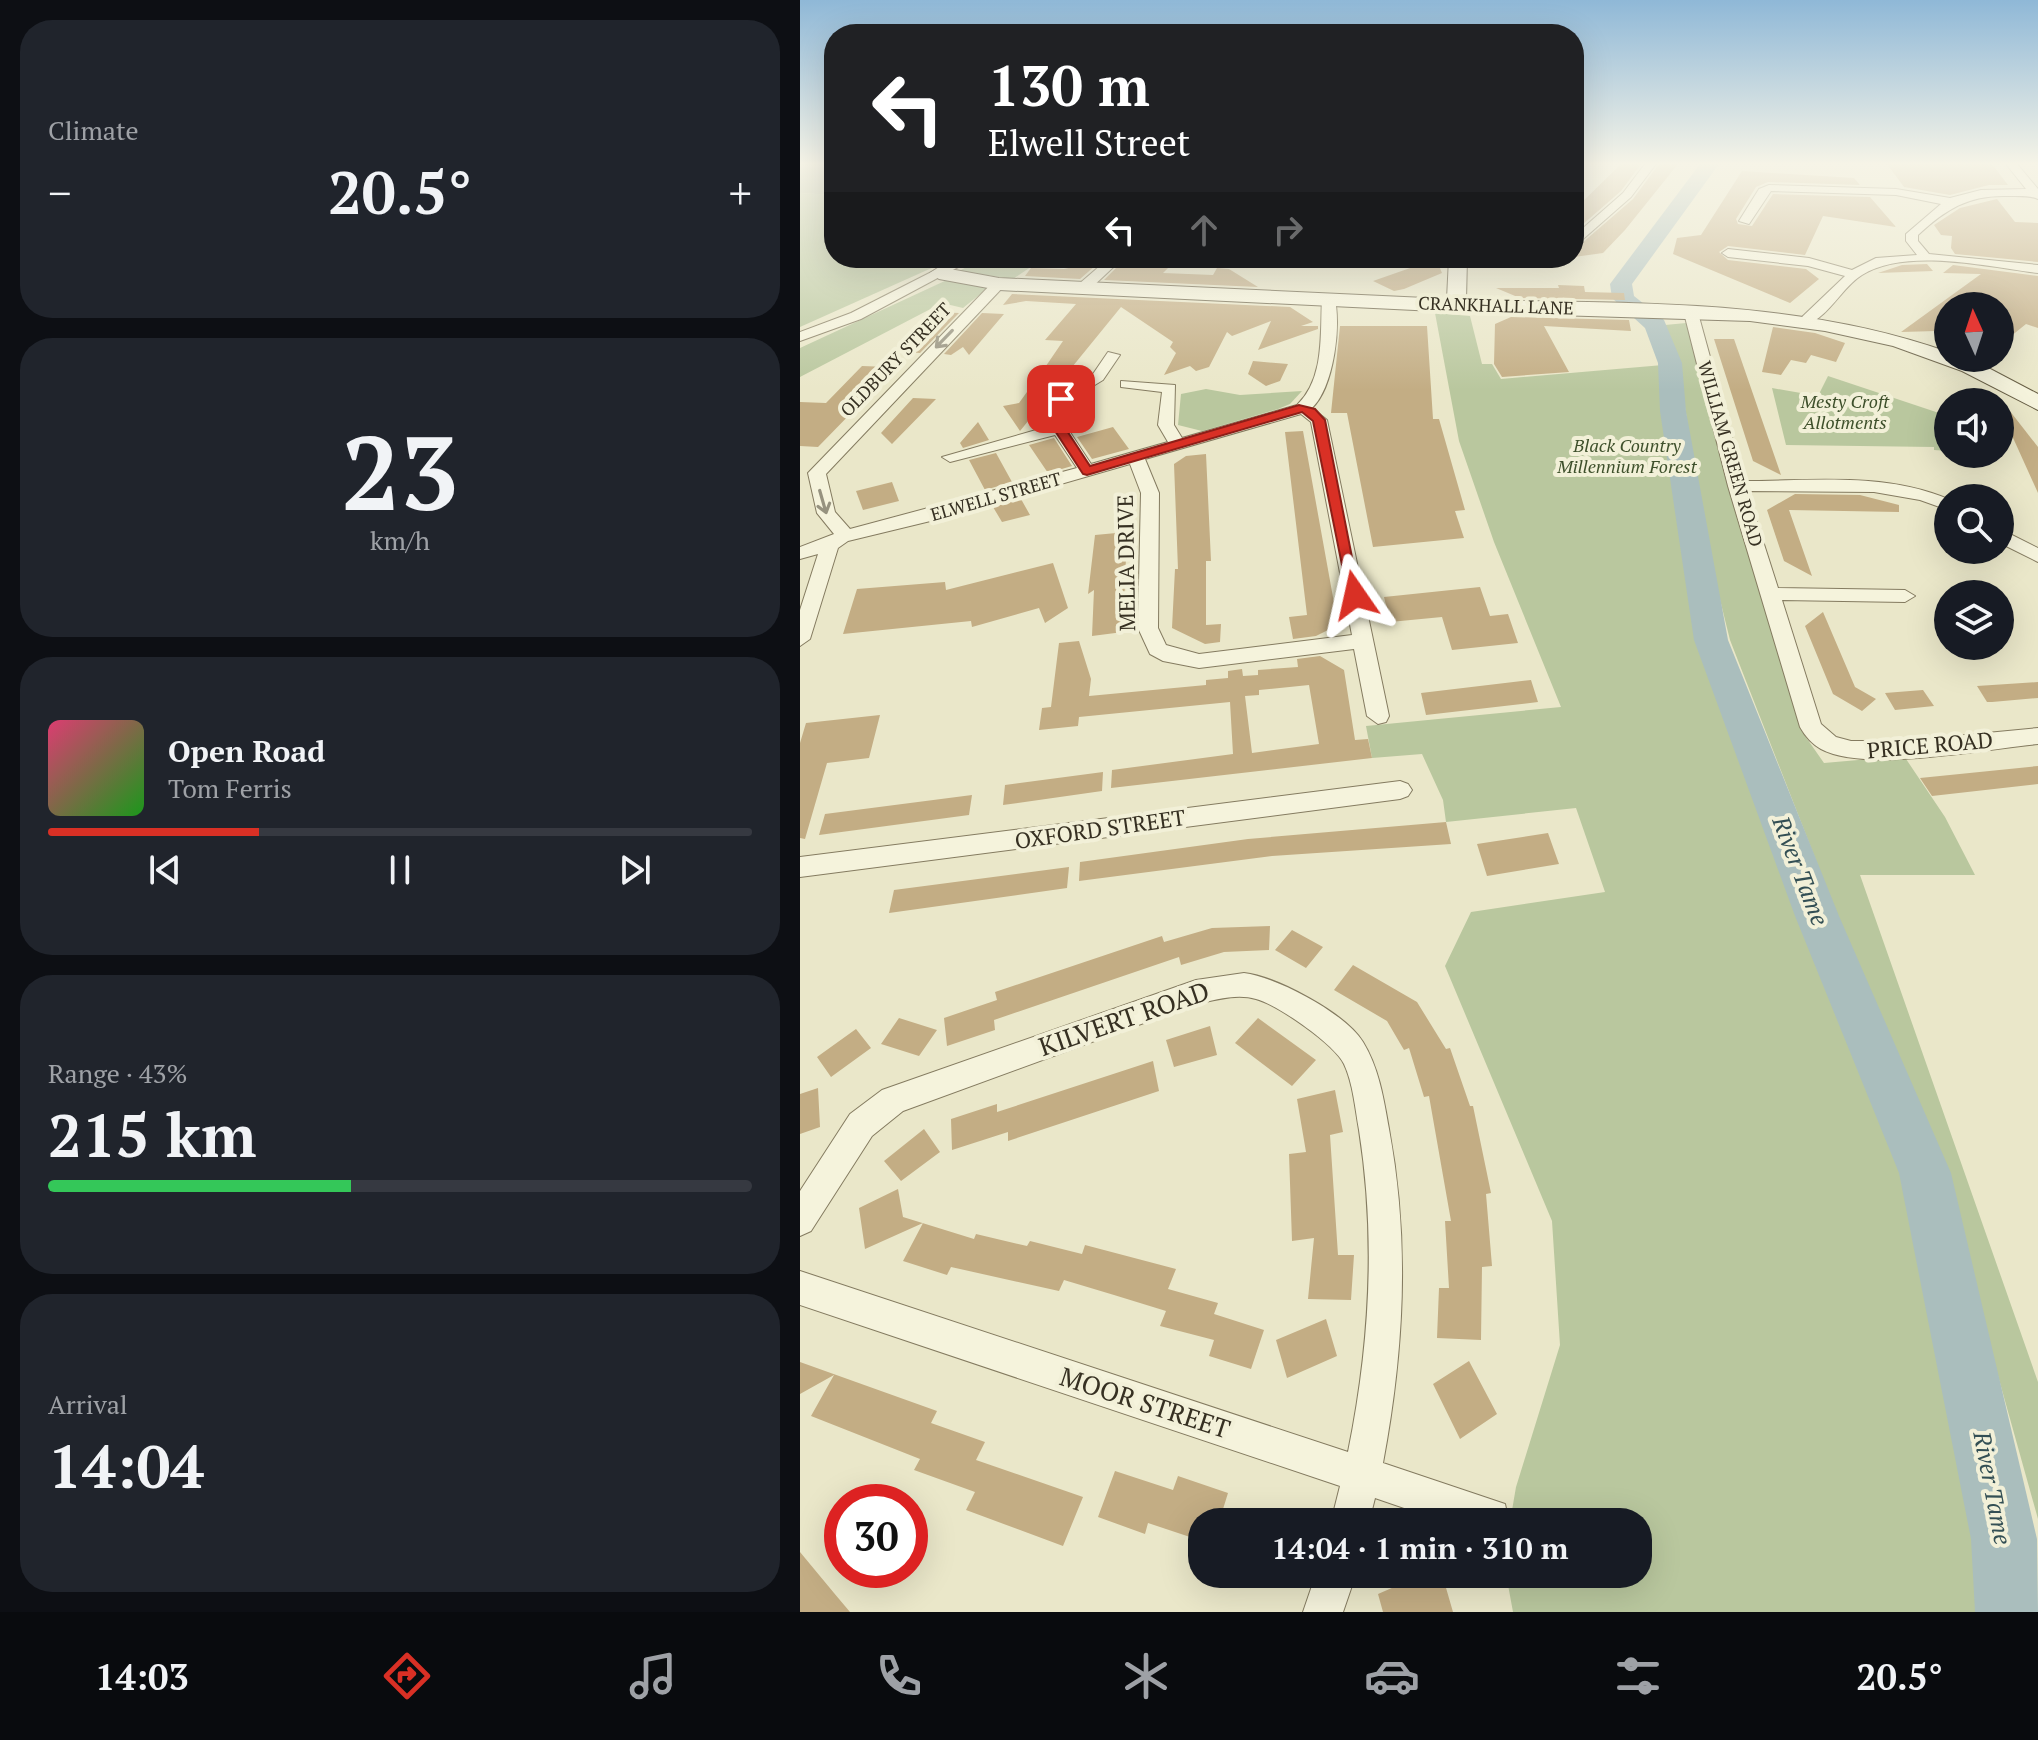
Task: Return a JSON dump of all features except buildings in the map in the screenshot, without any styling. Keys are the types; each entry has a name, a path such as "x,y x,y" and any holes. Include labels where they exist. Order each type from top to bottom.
{"street":[{"path":"1912,239 1925,257"},
{"path":"1728,253 1809,262 1854,274"},
{"path":"1807,320 1854,274 1876,262 1925,257 2038,269"},
{"path":"800,337 856,316 949,268"},
{"path":"1084,287 1106,268"},
{"path":"1456,306 1458,268"},
{"name":"CRANKHALL LANE","path":"939,273 999,284 1807,320 1934,350"},
{"name":"OLDBURY STREET","path":"823,463 999,284"},
{"path":"1329,299 1322,379 1314,398 1303,408 1319,420 1378,716"},
{"name":"WILLIAM GREEN ROAD","path":"1691,313 1737,486 1811,727 1824,741"},
{"path":"1087,471 1052,417 1057,405 1068,394 1098,377 1113,355"},
{"name":"CRANKHALL LANE","path":"1982,372 2038,403"},
{"path":"1126,384 1170,388 1166,425 1178,445"},
{"name":"ELWELL STREET","path":"800,553 1303,408"},
{"path":"950,457 1059,429"},
{"name":"MELIA DRIVE","path":"1136,458 1149,482 1148,628 1157,649 1179,660 1203,661 1272,650 1364,641"},
{"path":"800,461 823,463 817,473 817,481 837,541 800,639"},
{"path":"1737,486 1896,488 1934,498"},
{"path":"2014,543 2038,556"},
{"path":"1771,594 1905,596"},
{"name":"PRICE ROAD","path":"1824,741 1844,749 1865,751 2038,736"},
{"name":"OXFORD STREET","path":"800,867 1400,790"},
{"name":"KILVERT ROAD","path":"800,1220 861,1125 893,1100 1196,992 1236,983 1270,989 1346,1042 1356,1058 1377,1139 1386,1211 1387,1273 1382,1362 1363,1475 1354,1508"},
{"name":"MOOR STREET","path":"800,1288 1461,1508"},
{"path":"1323,1612 1331,1588"}],"green space":[{"path":"800,239 824,239 824,268 932,268 800,327"},
{"path":"965,268 1029,268 1013,279 959,271"},
{"path":"949,279 989,287 963,308 942,303 800,377 800,348"},
{"name":"Black Country Millennium Forest","path":"1435,313 1470,316 1482,364 1492,364 1501,379 1663,365 1697,611 1909,1193 1948,1329 1978,1494 1987,1612 1513,1612 1509,1588 1652,1588 1652,1508 1512,1508 1516,1487 1560,1345 1552,1221 1445,966 1471,912 1605,892 1576,808 1446,822 1443,800 1422,754 1372,758 1366,726 1561,707 1494,542 1459,441"},
{"path":"1686,323 1803,733 1824,763 1904,756 1945,817 1975,875 1860,875 2038,1382 2038,1519 1988,1340 1872,1004 1730,640 1706,543 1681,381 1665,325"},
{"name":"Mesty Croft Allotments","path":"1828,376 1934,411 1934,447 1786,445 1772,388 1818,396"},
{"path":"1206,389 1240,395 1302,391 1290,404 1278,409 1202,431 1178,425 1181,394"}],"waterway":[{"name":"River Tame","path":"1654,239 1621,284 1623,298 1656,325 1670,363 1673,411 1711,640 1817,916 1925,1173 2004,1539 2009,1612"}],"route":[{"path":"1061,399 1052,417 1087,471 1303,408 1311,412 1319,420 1355,595"}]}
